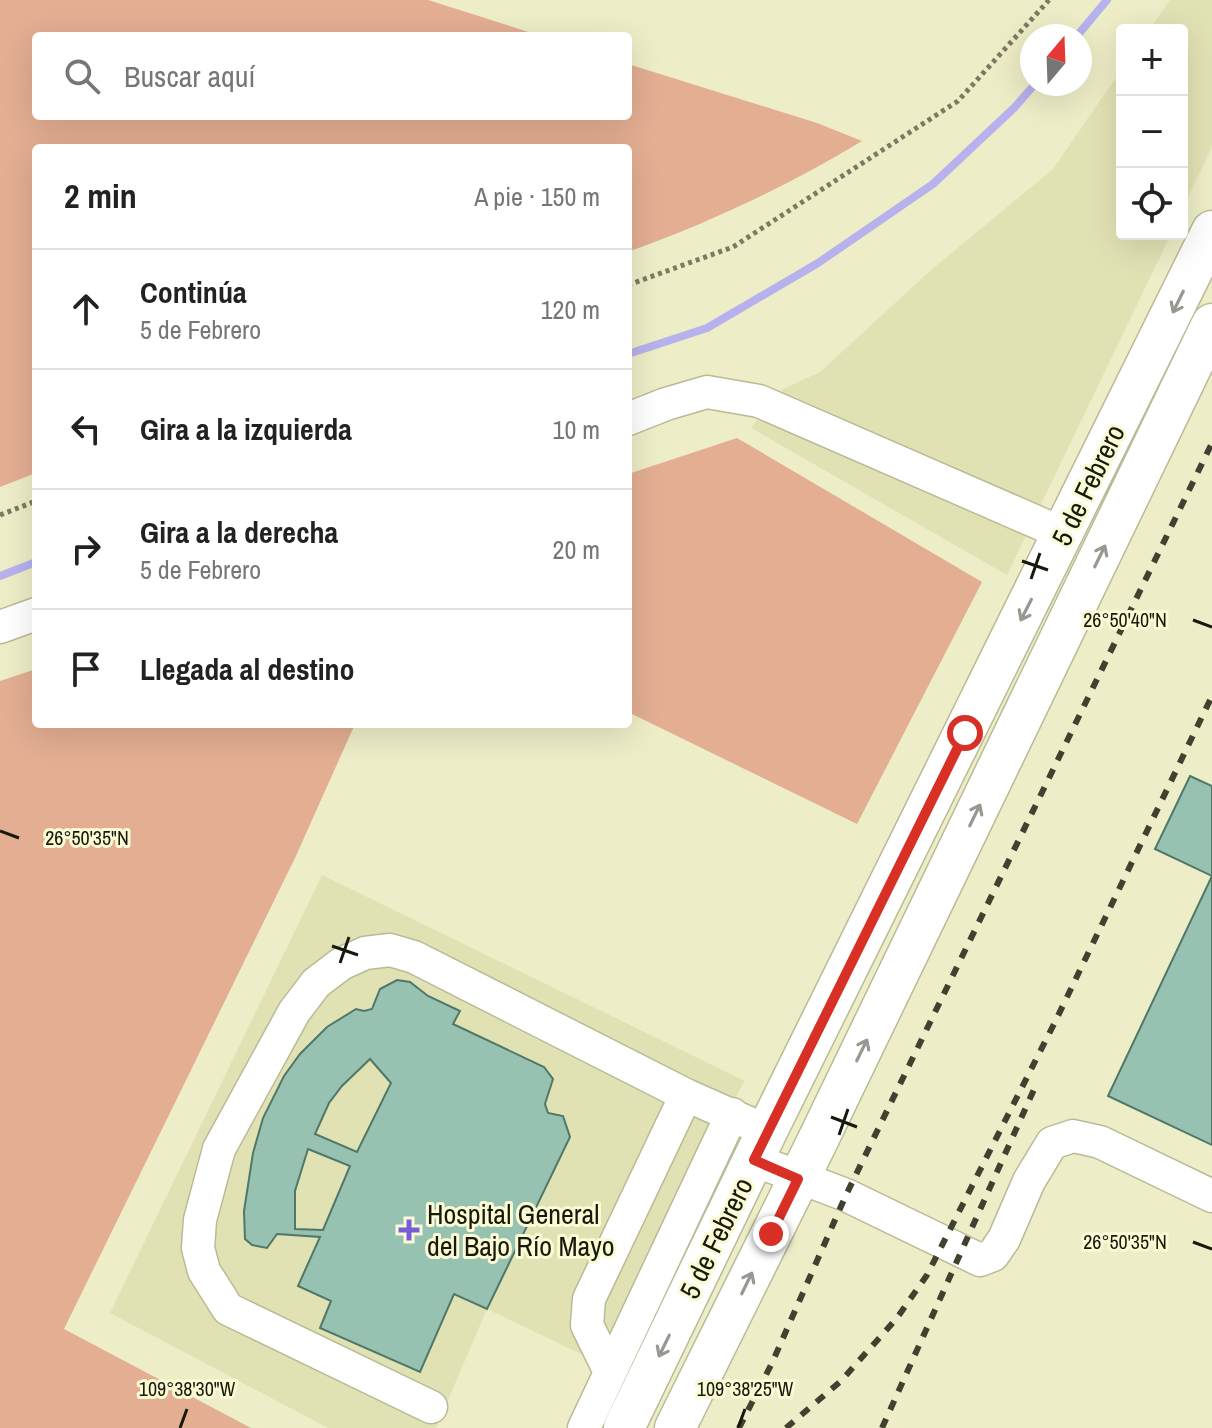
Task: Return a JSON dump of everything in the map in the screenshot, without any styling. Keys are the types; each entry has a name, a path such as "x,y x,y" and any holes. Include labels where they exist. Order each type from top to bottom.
{"main road":[{"name":"5 de Febrero","path":"624,1428 760,1145 1212,231"},
{"name":"5 de Febrero","path":"675,1428 1212,324"}],"street":[{"path":"632,417 707,392 759,401 1064,534"},
{"path":"0,627 32,615"},
{"path":"431,1407 228,1309 204,1271 198,1248 200,1220 219,1149 288,1023 316,983 341,964 365,953 390,950 414,957 686,1095 732,1114 760,1145 798,1179 846,1195 980,1260 993,1255 1004,1239 1029,1181 1052,1143 1073,1136 1100,1142 1212,1196"},
{"path":"610,1372 587,1325 589,1299 686,1095"},
{"path":"584,1428 732,1114"}],"path":[{"path":"632,284 733,247 958,101 1049,0"},
{"path":"0,515 32,503"}],"shaded area":[{"path":"0,0 428,0 528,32 32,32 32,120 632,120 632,65 817,123 862,141 748,202 632,250 632,144 32,144 32,475 0,487"},
{"path":"1170,0 1212,0 1212,147 1188,197 1188,24 1153,24"},
{"path":"1116,78 1116,240 1168,240 1007,575 751,428 781,390 820,372 931,270 1053,169"},
{"path":"737,438 982,582 857,824 632,714 632,473"},
{"path":"32,670 32,728 353,728 295,858 64,1329 251,1428 0,1428 0,681"},
{"name":"Hospital General del Bajo Río Mayo","path":"322,875 745,1081 703,1151 606,1366 487,1309 436,1428 328,1428 110,1313"}],"building":[{"path":"1190,776 1212,786 1212,876 1155,849"},
{"path":"1212,876 1212,1145 1108,1096"},
{"path":"397,980 410,982 428,996 460,1011 453,1024 544,1067 553,1079 545,1104 548,1113 563,1116 570,1137 487,1309 454,1294 420,1372 320,1328 331,1301 298,1286 320,1237 277,1234 267,1248 252,1245 245,1239 244,1211 253,1153 263,1118 284,1076 300,1054 327,1027 356,1009 372,1009 380,989","holes":["370,1059 391,1083 357,1152 315,1134 329,1103","308,1149 350,1166 323,1230 295,1229 295,1191"]}],"waterway":[{"path":"1087,24 1107,0"},
{"path":"632,353 707,328 818,263 933,184 1025,96"},
{"path":"0,576 32,564"}],"railway":[{"path":"739,1428 772,1363 846,1195 1212,443"},
{"path":"786,1428 841,1381 897,1318 927,1275 1055,1022 1212,696"},
{"path":"882,1428 1036,1085"}],"place":[{"name":"Hospital General del Bajo Río Mayo","path":"409,1230"}],"route":[{"path":"771,1234 798,1179 754,1160 965,733"}]}
